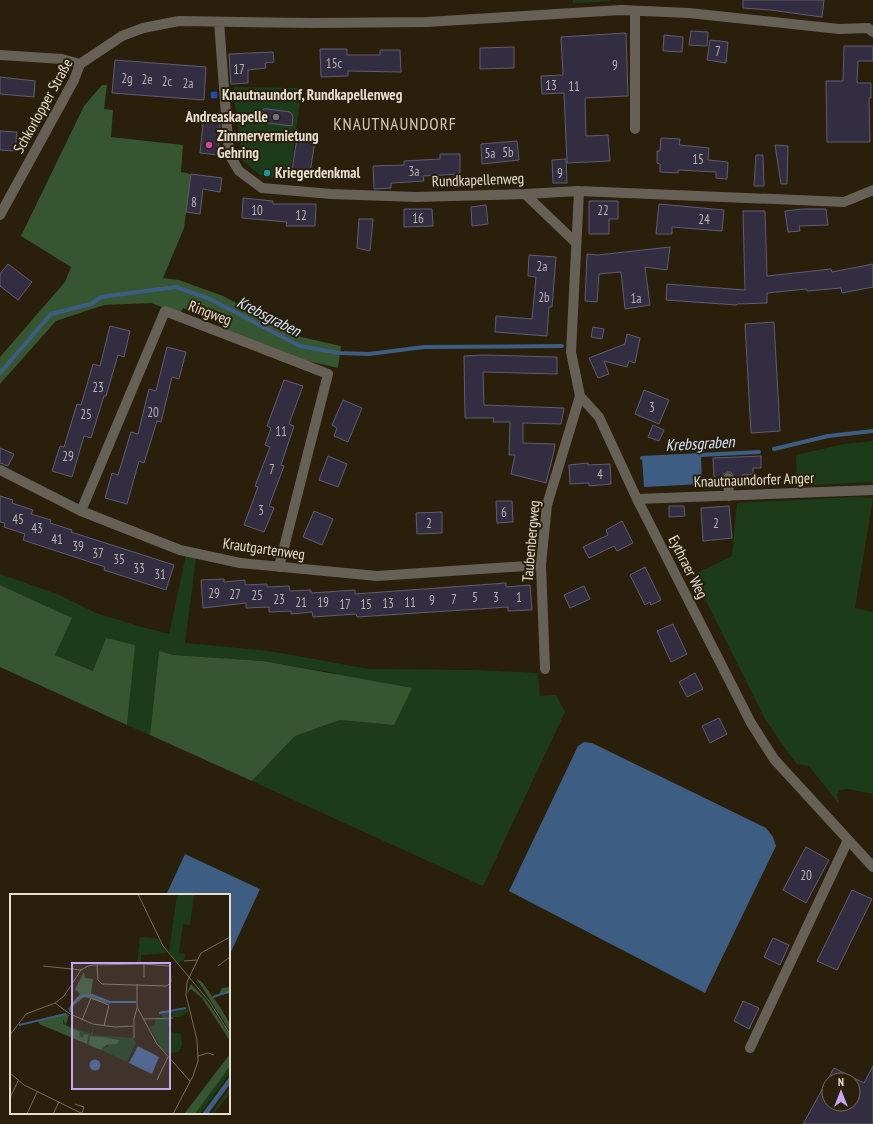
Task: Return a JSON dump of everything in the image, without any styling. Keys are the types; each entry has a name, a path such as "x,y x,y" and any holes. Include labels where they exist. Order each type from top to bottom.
{"street":[{"name":"Schkorlopper Straße","path":"0,215 74,80 80,64 122,36 143,28 179,21 427,22 621,10 689,13 839,29 868,28 873,32"},
{"path":"635,11 636,129"},
{"name":"Rundkapellenweg","path":"218,22 229,154 240,171 262,188 331,194 416,197 579,191 844,202 873,190"},
{"path":"0,55 62,59 80,64"},
{"path":"579,191 570,352 580,396"},
{"path":"525,194 576,243"},
{"name":"Ringweg","path":"81,511 165,311 328,374 278,567"},
{"name":"Eythraer Weg","path":"580,396 599,416 637,499 750,723 774,758 873,867"},
{"name":"Taubenbergweg","path":"545,669 541,564 547,505 580,396"},
{"name":"Krautgartenweg","path":"0,470 81,511 180,550 240,563 377,576 541,564"},
{"path":"728,478 729,496"},
{"name":"Knautnaundorfer Anger","path":"637,499 873,490"},
{"path":"750,1048 848,840"}],"green space":[{"path":"573,0 611,0 611,1 573,3"},
{"path":"102,85 107,85 104,109 113,110 111,137 183,145 181,172 191,174 184,228 163,278 179,280 223,296 301,337 341,346 338,368 295,358 226,331 228,325 183,308 180,314 151,303 104,305 56,321 0,384 0,357 65,282 71,267 21,236 84,106"},
{"path":"233,87 302,88 289,180 260,175 242,160"},
{"path":"873,441 873,482 797,486 796,455 844,444"},
{"path":"854,497 873,498 855,608 873,612 873,794 848,789 840,790 837,795 839,804 809,766 797,764 765,719 693,575 732,556 737,503"},
{"path":"186,555 196,558 185,643 269,651 369,669 473,670 538,673 540,696 556,695 565,712 483,886 252,781 295,736 340,720 394,725 335,673 263,661 173,655 159,651 150,735 127,725 134,645 94,671 55,655 71,618 0,585 0,574 57,594 96,613 169,634"},
{"path":"0,585 72,618 55,655 93,671 106,638 135,645 127,725 0,667"},
{"path":"159,651 173,655 263,661 412,688 394,725 340,720 295,736 252,781 150,735"}],"water":[{"path":"701,456 702,484 644,487 642,458"},
{"path":"584,742 592,743 766,828 773,837 776,846 705,993 509,891 578,746"},
{"path":"185,854 260,889 230,954 230,894 166,894"}],"building":[{"path":"743,0 824,0 822,17 743,8"},
{"path":"691,31 708,32 707,46 689,45"},
{"path":"626,33 628,96 585,98 586,136 608,135 610,161 567,163 564,93 542,94 541,76 563,75 561,37"},
{"path":"664,35 683,37 682,52 663,51"},
{"path":"710,40 728,42 726,63 707,60"},
{"path":"844,46 873,46 873,61 858,61 857,83 871,83 871,98 869,98 870,142 827,142 826,81 843,81"},
{"path":"514,47 514,68 480,69 480,48"},
{"path":"320,49 347,49 347,55 380,55 380,50 400,50 401,72 348,71 348,76 321,77"},
{"path":"273,52 274,62 265,63 266,68 248,70 248,83 231,84 229,54"},
{"path":"115,60 206,67 204,100 112,93"},
{"path":"0,77 35,81 34,97 0,94"},
{"name":"Andreaskapelle","path":"263,109 290,112 293,116 292,126 260,122 259,114"},
{"path":"204,113 219,115 220,125 218,155 200,153"},
{"path":"0,131 17,132 15,151 0,150"},
{"path":"297,138 315,141 310,173 292,170"},
{"path":"661,138 680,139 679,145 709,148 708,160 728,162 727,179 716,178 716,172 678,170 678,173 660,172 660,164 657,163 657,151 660,151"},
{"path":"517,141 519,160 482,164 481,144"},
{"path":"775,145 788,146 787,184 781,184"},
{"path":"440,154 460,154 460,174 423,176 424,181 391,183 391,188 374,189 373,166 404,165 404,161 440,159"},
{"path":"756,155 763,155 764,186 754,186"},
{"path":"566,159 567,183 553,183 552,160"},
{"path":"191,174 222,178 220,192 203,189 200,214 186,212"},
{"path":"243,198 273,201 273,204 316,204 315,226 286,226 287,222 242,218"},
{"path":"589,201 618,201 618,219 609,219 609,234 589,234"},
{"path":"659,204 724,210 722,231 672,227 672,234 656,234"},
{"path":"486,205 488,224 472,226 471,207"},
{"path":"404,209 432,209 433,226 404,227"},
{"path":"826,209 828,225 799,226 800,231 788,232 785,211"},
{"path":"743,211 765,211 767,276 831,269 832,272 873,264 873,287 842,293 841,288 807,291 806,289 767,293 767,303 737,305 666,300 667,284 745,290"},
{"path":"359,219 373,219 370,251 357,248"},
{"path":"670,247 667,270 645,267 650,305 625,309 621,272 599,274 597,302 585,301 587,254 598,255"},
{"path":"529,255 556,257 552,307 549,307 547,336 495,332 496,316 532,319 536,277 528,276"},
{"path":"8,264 32,282 18,300 0,286 0,274"},
{"path":"774,322 780,431 751,433 745,324"},
{"path":"110,326 130,331 124,357 118,355 106,396 104,396 91,438 84,436 72,477 52,471 60,446 64,447 77,404 81,405 93,364 100,366"},
{"path":"593,327 604,329 602,339 591,337"},
{"path":"627,334 640,338 635,363 629,361 627,367 604,361 609,374 598,378 589,358 625,344"},
{"path":"167,347 186,352 179,379 172,377 161,422 157,421 144,463 139,461 127,504 105,498 112,473 118,475 131,432 138,434 149,389 156,391"},
{"path":"484,355 557,357 557,374 483,372 484,405 564,408 561,424 523,423 523,443 555,444 546,483 511,474 515,455 509,455 510,422 493,422 494,418 465,418 464,356"},
{"path":"284,380 303,386 289,424 294,426 281,465 284,466 269,506 274,508 264,532 244,525 258,487 255,486 270,447 265,445 271,428 267,426"},
{"path":"644,390 669,400 659,424 635,414"},
{"path":"343,400 362,408 348,442 334,436 337,428 332,425"},
{"path":"653,425 664,430 659,441 648,437"},
{"path":"0,448 14,454 8,466 0,463"},
{"path":"328,456 347,464 338,487 319,480"},
{"path":"761,456 761,468 753,468 753,474 742,475 742,477 734,478 731,472 727,472 722,475 722,478 714,479 713,458"},
{"path":"588,463 588,465 610,464 611,484 589,486 589,483 570,484 569,465"},
{"path":"0,496 13,500 12,503 33,510 31,514 51,520 50,523 72,530 71,532 174,565 166,590 104,570 105,567 23,540 25,534 4,527 5,523 0,522"},
{"path":"496,501 512,501 513,522 497,523"},
{"path":"669,506 684,506 685,516 669,517"},
{"path":"729,506 732,538 703,541 701,508"},
{"path":"314,511 333,519 322,545 303,537"},
{"path":"442,512 442,533 417,534 416,513"},
{"path":"622,521 633,543 617,551 614,546 589,558 583,547 608,535 606,530"},
{"path":"645,567 661,600 651,605 650,602 645,605 630,575"},
{"path":"224,579 224,582 245,580 245,585 267,584 267,587 289,586 290,591 311,590 311,593 355,590 355,594 506,583 506,587 530,585 532,610 508,611 508,607 357,617 356,614 313,617 312,612 291,614 291,611 269,612 269,607 246,608 246,603 203,608 201,580"},
{"path":"584,586 590,599 570,608 564,595"},
{"path":"673,624 687,654 671,662 657,631"},
{"path":"695,673 703,689 687,697 679,682"},
{"path":"719,718 727,734 710,743 702,726"},
{"path":"806,847 829,860 806,903 783,890"},
{"path":"852,890 872,899 837,970 817,961"},
{"path":"773,938 789,945 780,965 764,957"},
{"path":"743,1001 759,1008 749,1029 734,1021"},
{"path":"873,1066 873,1124 803,1124 821,1091 821,1112 861,1112 861,1082 864,1083"},
{"path":"834,1068 842,1072 832,1072"}],"waterway":[{"name":"Krebsgraben","path":"0,373 51,314 91,304 101,297 176,287 210,299 300,346 339,353 369,354 424,347 562,346"},
{"name":"Krebsgraben","path":"774,449 828,436 873,431"},
{"name":"Krebsgraben","path":"642,458 759,452"}],"place":[{"name":"Knautnaundorf, Rundkapellenweg","path":"214,95"},
{"name":"Andreaskapelle","path":"276,117"},
{"name":"Zimmervermietung Gehring","path":"209,145"},
{"name":"Kriegerdenkmal","path":"267,173"}],"district":[{"name":"KNAUTNAUNDORF","path":"395,124"}]}
